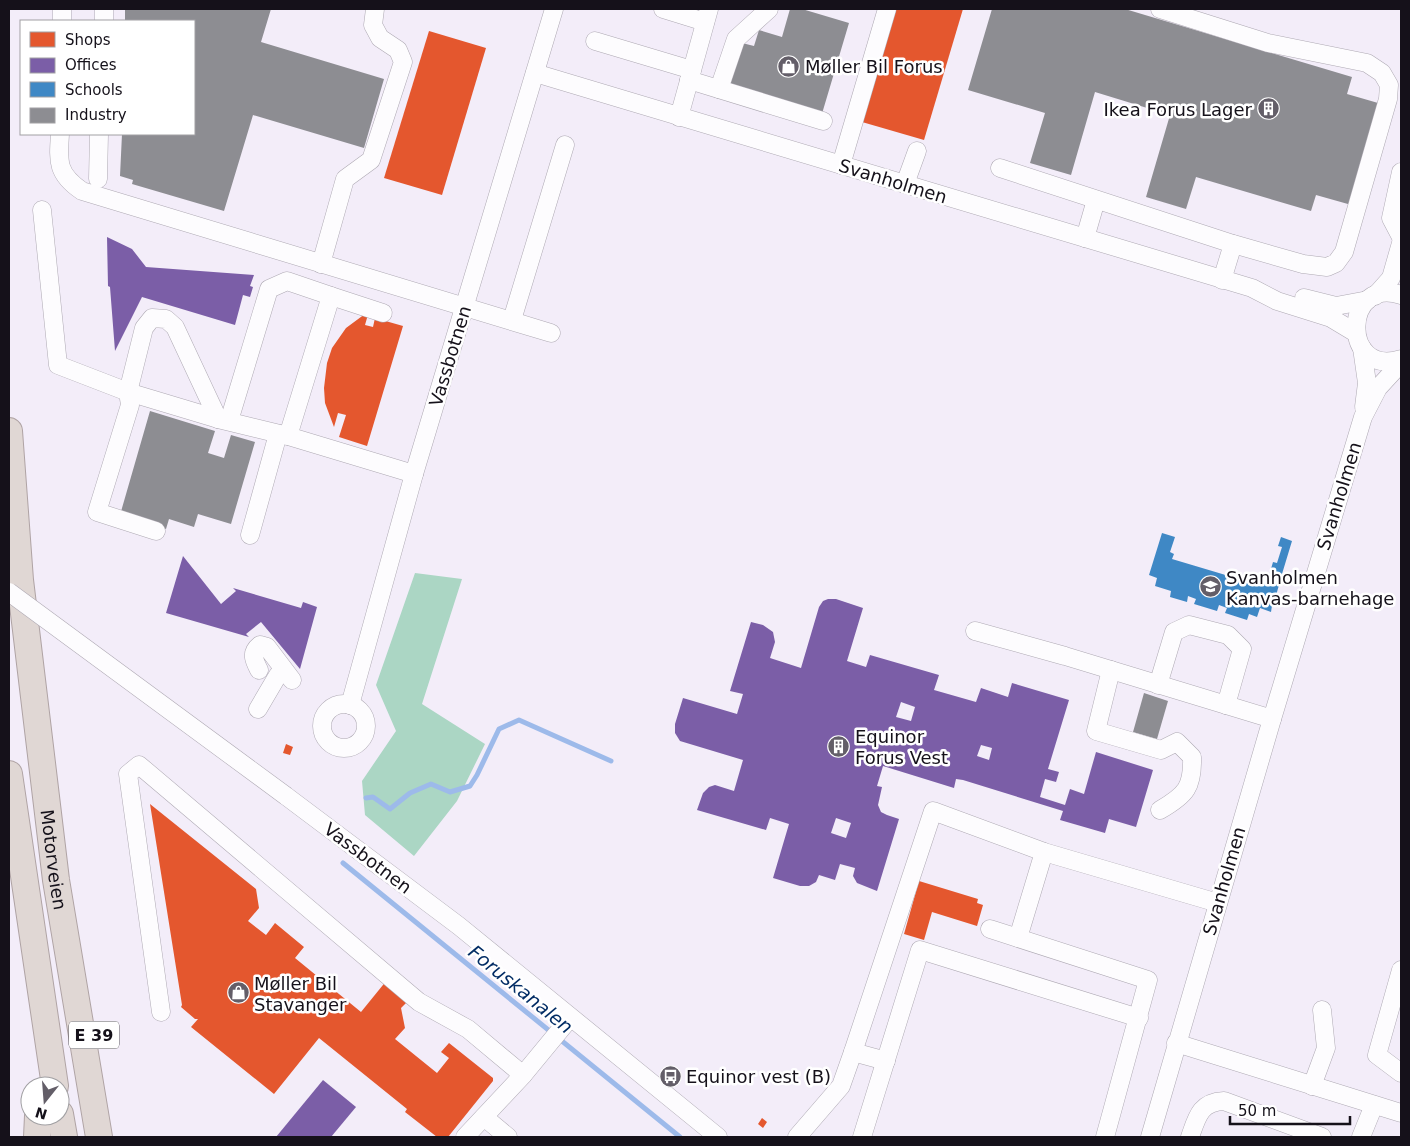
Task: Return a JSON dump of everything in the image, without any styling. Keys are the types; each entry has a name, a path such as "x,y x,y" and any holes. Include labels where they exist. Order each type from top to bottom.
{"highway":[{"name":"E 39","path":"9,431 14,586"},
{"name":"Motorveien","path":"14,586 56,880 99,1137"},
{"name":"Motorveien","path":"9,774 53,1076"},
{"name":"E 39","path":"66,935 85,988 114,1137"},
{"name":"E 39","path":"41,1076 47,1036"}],"street":[{"path":"321,264 345,179 371,160 403,62 398,50 380,38 372,25 375,9"},
{"name":"Vassbotnen","path":"350,704 414,474 554,9"},
{"path":"663,9 707,16 679,117"},
{"path":"719,90 736,38 769,9"},
{"path":"841,165 887,9"},
{"path":"1000,168 1233,244 1303,264 1327,266 1336,263 1344,252 1388,99 1389,85 1382,73 1367,63 1268,44 1160,9"},
{"path":"595,41 691,75 719,90 823,121"},
{"name":"Svanholmen","path":"535,73 1252,288 1280,291 1336,306 1387,293 1401,295"},
{"path":"60,135 59,157 63,172 69,182 82,192 551,333"},
{"path":"98,179 99,135"},
{"path":"512,320 565,145"},
{"path":"905,184 917,151"},
{"path":"1401,172 1391,218 1401,237"},
{"path":"1085,238 1096,200"},
{"path":"42,210 58,365 128,392 414,474"},
{"path":"1401,243 1391,278 1360,309 1356,321 1359,341 1371,356 1382,361 1394,362 1401,359"},
{"path":"1222,280 1233,244"},
{"path":"224,420 269,289 287,281 383,313"},
{"name":"Svanholmen","path":"1150,1137 1176,1043 1363,417 1367,383 1359,341 1331,318 1278,301 1252,288"},
{"path":"250,535 331,296"},
{"path":"156,531 97,512 130,405 128,392 144,328 152,318 166,319 175,327 224,420"},
{"name":"Svanholmen","path":"1363,417 1378,388 1401,363"},
{"name":"Vassbotnen","path":"14,586 458,926 560,1030 718,1137"},
{"path":"1158,685 1174,632 1189,625 1228,635 1242,650 1226,705"},
{"path":"974,631 1272,719"},
{"path":"258,709 285,678 267,647 260,645 254,649 253,657 259,670"},
{"path":"1111,670 1096,731 1161,750 1177,742 1192,757 1193,774 1188,790 1174,802 1160,810"},
{"path":"161,1012 128,774 139,765 420,1002 468,1029 523,1074"},
{"path":"797,1137 840,1086 854,1052 933,811 1044,852 1218,903"},
{"path":"1018,938 1044,852"},
{"path":"990,929 1148,980 1105,1137"},
{"path":"862,1137 920,950 1139,1018"},
{"path":"1401,970 1377,1055 1401,1073"},
{"path":"1312,1086 1326,1048 1322,1010"},
{"path":"465,1137 523,1074 560,1030"},
{"path":"1176,1043 1401,1113"},
{"path":"854,1052 886,1061"},
{"path":"1190,1137 1196,1119 1205,1106 1214,1102 1224,1101 1322,1137"},
{"path":"1361,1137 1374,1105"},
{"path":"484,1117 501,1135"}],"green space":[{"path":"415,573 462,579 422,704 485,744 457,801 414,856 365,815 362,781 396,731 376,685"}],"building: Shops":[{"path":"896,9 963,9 924,140 862,122"},
{"path":"429,31 486,48 442,195 384,178"},
{"path":"369,311 365,325 373,327 375,318 403,326 367,446 339,437 346,415 338,413 334,427 325,403 324,388 327,363 332,348 346,328"},
{"path":"286,744 293,747 290,755 283,753"},
{"path":"150,804 256,889 259,908 248,921 266,935 275,923 304,947 295,958 361,1012 387,980 410,999 401,1008 405,1028 395,1039 437,1073 449,1058 441,1052 449,1043 493,1078 493,1081 448,1137 437,1137 405,1112 407,1109 319,1038 274,1094 191,1027 198,1019 195,1019 181,1007"},
{"path":"919,881 978,899 977,903 983,905 977,926 932,912 924,940 904,934"},
{"path":"762,1118 767,1122 763,1128 758,1124"}],"building: Offices":[{"path":"107,237 132,249 146,267 254,275 250,286 253,287 250,297 243,295 235,325 142,297 115,351 110,287 108,286"},
{"path":"183,556 221,604 236,591 233,588 301,608 303,602 317,607 300,669 261,622 246,634 249,637 166,613"},
{"name":"Equinor Forus Vest","path":"836,599 863,608 847,661 866,667 870,655 939,675 934,690 976,702 981,688 1008,697 1012,683 1069,700 1048,769 1059,772 1056,782 1045,779 1040,797 1065,805 1070,789 1084,794 1096,752 1153,770 1136,827 1109,819 1105,833 1060,820 1063,811 963,780 956,779 954,788 883,766 877,786 882,787 878,805 881,812 899,819 877,891 857,883 853,876 855,868 840,864 835,880 819,875 816,882 809,886 800,886 773,878 789,824 770,818 766,830 697,810 703,793 709,787 715,785 734,791 743,760 680,741 675,733 675,724 683,698 737,714 743,694 730,691 751,622 763,625 773,632 775,642 770,658 801,668 819,607 823,601","holes":["901,702 915,707 911,721 896,717","981,745 992,748 989,760 977,756","836,818 851,823 846,838 831,833"]},
{"path":"323,1080 356,1107 331,1137 276,1137"}],"building: Schools":[{"path":"1162,533 1175,537 1170,552 1174,554 1172,559 1249,582 1251,577 1262,580 1263,577 1268,579 1273,562 1277,563 1282,547 1278,546 1281,537 1292,541 1282,574 1285,575 1281,586 1279,585 1275,599 1273,599 1271,612 1260,608 1257,617 1249,614 1247,620 1225,613 1227,608 1219,605 1217,611 1194,604 1196,599 1188,596 1187,602 1170,597 1171,591 1155,586 1157,578 1149,575"}],"building: Industry":[{"path":"125,9 271,9 261,42 384,79 364,148 253,115 224,211 132,184 133,180 120,176 122,135 195,135 195,20 125,20"},
{"path":"790,9 802,9 849,23 821,117 729,89 742,43 754,46 759,30 782,37"},
{"name":"Ikea Forus Lager","path":"992,9 1125,9 1352,77 1347,94 1385,105 1355,206 1316,195 1311,211 1196,177 1186,209 1146,197 1170,115 1095,92 1071,175 1030,163 1045,113 968,90"},
{"path":"150,411 215,431 208,453 224,458 231,435 255,442 231,524 198,514 194,527 169,519 166,529 120,515"},
{"path":"1144,693 1168,701 1157,739 1133,732"}],"waterway":[{"path":"366,798 373,797 390,809 410,793 431,784 450,792 470,786 499,729 519,720 611,761"},
{"name":"Foruskanalen","path":"343,863 680,1137"}],"place":[{"name":"Møller Bil Forus","path":"789,66"},
{"name":"Ikea Forus Lager","path":"1268,109"},
{"name":"Svanholmen Kanvas-barnehage","path":"1210,587"},
{"name":"Equinor Forus Vest","path":"839,746"},
{"name":"Møller Bil Stavanger","path":"238,993"},
{"name":"Equinor vest (B)","path":"670,1076"}]}
